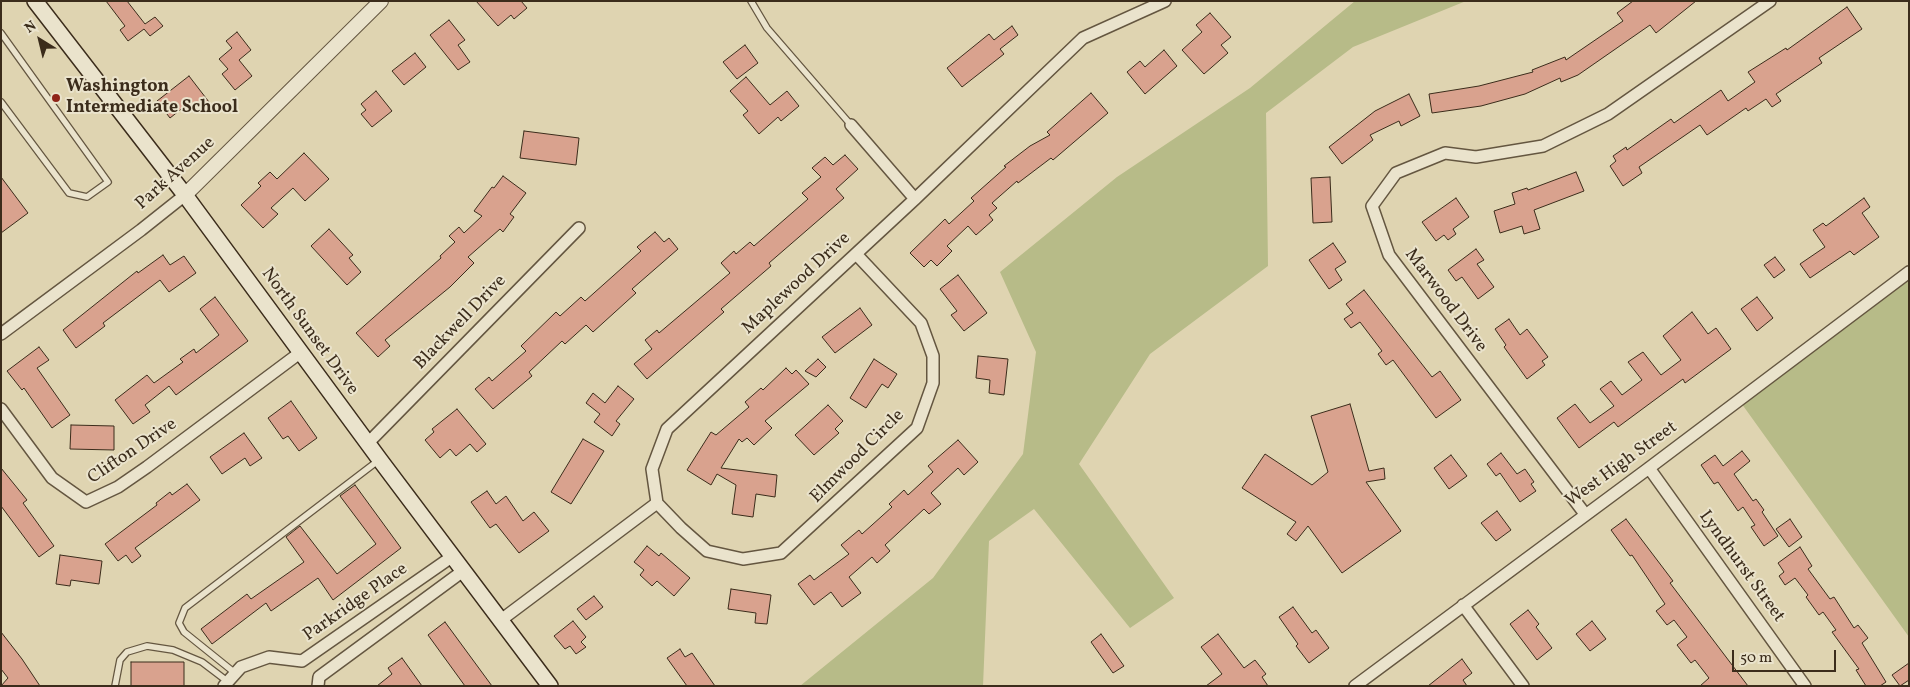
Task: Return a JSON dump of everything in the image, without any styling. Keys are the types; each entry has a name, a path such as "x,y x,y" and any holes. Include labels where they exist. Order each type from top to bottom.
{"main road":[{"name":"North Sunset Drive","path":"35,1 185,195 380,460 550,686"}],"street":[{"name":"Park Avenue","path":"1,334 185,195 381,1"},
{"name":"Maplewood Drive","path":"657,503 652,470 667,429 915,199 1083,38 1165,1"},
{"name":"Marwood Drive","path":"1585,514 1389,255 1372,206 1396,173 1445,153 1476,157 1543,146 1608,114 1770,1"},
{"path":"851,125 915,199"},
{"name":"Blackwell Drive","path":"368,443 579,228"},
{"name":"Elmwood Circle","path":"657,503 680,528 707,551 743,559 781,553 917,428 933,383 933,356 920,323 856,254"},
{"name":"West High Street","path":"1355,686 1909,272"},
{"name":"Clifton Drive","path":"1,409 52,478 86,502 118,487 147,467 300,352"},
{"name":"Lyndhurst Street","path":"1649,468 1805,686"},
{"path":"500,620 657,503"},
{"name":"Parkridge Place","path":"229,680 241,667 269,657 302,661 453,556"},
{"name":"Parkridge Place","path":"318,686 320,677 464,571"},
{"path":"1463,605 1523,686"}],"lane":[{"path":"751,1 767,28 851,125"},
{"path":"1,33 108,182 87,197 69,192 1,102"},
{"path":"229,680 184,632 180,623 182,614 192,602 380,460"},
{"path":"115,686 120,660 128,652 147,646 173,650 202,662 229,680"}],"green space":[{"path":"1355,1 1466,1 1353,47 1266,113 1268,266 1150,354 1079,464 1174,598 1130,628 1034,509 989,541 983,686 800,686 933,578 1023,454 1036,352 1000,272 1117,177 1250,88"},
{"path":"1909,272 1909,637 1739,400"}],"building":[{"path":"106,1 127,1 145,24 155,17 163,26 150,36 144,29 128,41 120,30 125,26"},
{"path":"476,1 521,1 527,8 514,19 511,15 498,26"},
{"path":"1633,1 1696,1 1656,33 1650,25 1578,75 1561,82 1560,78 1525,94 1481,106 1432,113 1429,94 1479,86 1533,72 1532,70 1565,57 1566,60 1623,21 1617,13"},
{"path":"1847,7 1862,29 1819,58 1822,63 1776,94 1781,101 1772,107 1766,99 1748,111 1746,108 1707,135 1700,125 1639,167 1642,173 1623,186 1610,166 1616,161 1613,156 1626,147 1627,150 1671,119 1674,123 1721,90 1728,101 1755,82 1748,72 1786,48 1787,50"},
{"path":"1210,13 1231,37 1221,45 1228,53 1204,74 1182,50 1202,32 1196,25"},
{"path":"449,20 465,40 458,45 470,62 458,70 430,35"},
{"path":"1012,26 1018,35 1000,49 1004,54 962,87 947,68 989,34 994,40"},
{"path":"237,32 251,50 239,60 252,76 235,90 222,74 228,69 219,59 232,48 226,41"},
{"path":"745,45 758,63 737,79 723,62"},
{"path":"1164,50 1177,66 1145,94 1127,72 1140,61 1145,67"},
{"path":"415,53 426,67 404,85 392,71"},
{"path":"189,76 209,102 196,112 189,103 170,118 157,101"},
{"path":"746,77 770,105 787,91 799,106 781,121 778,117 759,134 743,115 748,111 730,91"},
{"path":"376,91 392,111 372,127 361,114 366,110 361,104"},
{"path":"1091,93 1108,113 1053,160 1051,158 1018,183 1017,181 992,203 997,208 989,215 993,220 976,235 968,226 947,246 952,251 937,266 931,260 924,267 910,253 945,219 949,224 974,201 971,198 1006,167 1004,166 1030,146 1050,135 1047,132"},
{"path":"1409,94 1420,116 1401,126 1399,121 1370,135 1373,140 1342,164 1329,147 1375,111"},
{"path":"524,131 579,138 576,165 520,158"},
{"path":"304,153 329,179 305,201 293,188 271,208 278,214 263,228 241,205 261,186 258,183 270,172 277,179"},
{"path":"845,155 858,169 836,189 844,198 769,263 771,266 721,309 724,312 647,379 634,364 652,349 645,340 657,330 659,333 730,273 721,263 734,251 736,254 750,242 754,246 808,199 802,193 821,177 812,168 825,157 833,165"},
{"path":"1576,172 1584,191 1534,210 1540,229 1524,234 1522,226 1500,233 1494,211 1515,204 1512,193 1527,188 1528,190"},
{"path":"503,176 526,193 510,214 514,217 503,232 500,229 468,257 474,263 450,287 385,340 390,346 378,357 356,333 441,258 440,256 455,242 449,236 459,227 464,233 482,216 474,211"},
{"path":"1,177 28,213 1,233"},
{"path":"1330,177 1332,222 1313,223 1311,178"},
{"path":"1456,198 1469,217 1453,229 1456,234 1448,240 1444,235 1436,241 1422,222"},
{"path":"1864,198 1870,207 1862,213 1879,237 1854,255 1850,251 1810,278 1800,264 1825,247 1813,230 1823,223 1826,226"},
{"path":"329,229 353,255 349,258 361,272 347,285 311,246"},
{"path":"655,232 664,242 669,238 678,249 632,289 636,293 593,332 586,325 565,344 562,341 529,372 532,376 493,409 475,389 489,377 492,381 526,351 521,346 556,312 560,316 581,297 585,301 641,251 637,247"},
{"path":"1333,243 1346,262 1335,269 1342,280 1329,289 1309,260"},
{"path":"1476,249 1484,260 1477,264 1494,287 1478,299 1462,277 1456,281 1448,270"},
{"path":"163,255 170,265 184,256 196,273 169,292 160,280 103,323 105,326 76,348 63,330 137,271 138,273"},
{"path":"1775,257 1785,270 1774,278 1764,265"},
{"path":"958,275 987,313 964,331 951,315 957,311 940,289"},
{"path":"1364,290 1432,377 1440,371 1461,400 1436,418 1393,360 1386,365 1378,354 1382,351 1360,322 1351,328 1344,319 1353,313 1346,304"},
{"path":"215,297 248,341 176,395 169,386 145,405 150,412 133,424 115,400 147,375 154,383 183,362 180,359 194,349 196,353 219,335 200,309"},
{"path":"1757,297 1773,318 1757,331 1741,309"},
{"path":"860,308 872,325 835,353 822,337"},
{"path":"1692,312 1708,334 1716,328 1731,349 1685,383 1683,379 1618,427 1614,422 1579,448 1557,418 1575,404 1590,423 1614,406 1600,389 1611,381 1622,395 1642,380 1628,362 1643,352 1661,375 1681,360 1663,336"},
{"path":"1509,319 1520,335 1527,329 1548,357 1542,361 1545,365 1527,379 1504,347 1506,345 1495,329"},
{"path":"39,347 49,360 37,368 70,415 52,428 24,388 22,390 7,371"},
{"path":"978,356 1008,359 1004,395 989,393 990,380 976,378"},
{"path":"818,359 826,367 816,377 805,371"},
{"path":"874,359 897,374 888,388 882,384 866,408 850,398"},
{"path":"786,368 792,374 796,370 809,384 765,421 772,428 754,445 747,438 742,442 739,439 721,468 777,475 775,497 756,494 753,517 732,514 736,485 717,474 711,485 687,470 711,432 716,435 749,407 745,402 761,388 763,390"},
{"path":"618,386 634,399 616,421 620,424 612,436 594,422 600,414 586,403 593,393 605,403"},
{"path":"291,401 317,438 299,451 288,436 283,439 268,418"},
{"path":"1350,404 1369,471 1384,468 1385,479 1366,482 1401,531 1342,573 1308,526 1296,541 1287,534 1296,522 1242,488 1265,454 1312,485 1328,472 1311,416"},
{"path":"828,405 843,421 835,429 839,433 814,455 795,435"},
{"path":"457,409 486,444 477,452 470,444 456,456 450,449 440,458 425,440 434,432 432,429"},
{"path":"71,425 114,426 114,450 70,449"},
{"path":"244,433 262,458 250,466 245,458 222,474 210,457"},
{"path":"583,439 604,451 571,504 551,492"},
{"path":"958,440 978,462 964,475 958,468 931,493 941,504 929,514 924,509 885,545 890,551 877,563 872,557 849,577 861,593 842,607 831,592 814,605 798,584 810,575 814,580 849,554 841,545 859,530 862,534 892,507 889,504 904,490 908,495 933,472 928,466"},
{"path":"1742,451 1750,461 1734,474 1753,501 1756,499 1764,510 1762,512 1778,536 1764,546 1751,527 1755,525 1743,507 1738,511 1718,482 1714,484 1701,465 1715,455 1723,466"},
{"path":"1501,453 1517,474 1525,469 1534,482 1531,484 1536,491 1520,502 1500,473 1496,476 1487,464"},
{"path":"1451,455 1467,476 1449,489 1434,468"},
{"path":"1,468 27,500 23,503 54,546 39,557 1,506"},
{"path":"187,484 200,500 135,548 141,556 132,563 126,555 118,561 105,544 157,505 156,503 170,492 172,495"},
{"path":"355,485 401,548 333,600 318,578 271,611 266,603 212,644 201,629 247,594 251,599 304,562 286,537 300,526 337,574 376,544 340,496"},
{"path":"487,491 496,504 506,496 523,521 534,512 549,531 519,553 496,524 490,528 471,502"},
{"path":"1497,511 1511,530 1496,541 1481,523"},
{"path":"1626,519 1673,581 1670,583 1748,686 1700,686 1709,678 1695,660 1691,663 1677,645 1687,637 1674,620 1667,625 1656,611 1665,604 1632,555 1630,556 1611,530"},
{"path":"1790,519 1802,537 1789,547 1776,529"},
{"path":"647,546 659,556 661,553 690,578 674,596 657,581 652,586 640,575 644,570 634,562"},
{"path":"1800,547 1812,566 1808,569 1830,599 1834,597 1854,628 1858,625 1868,638 1862,643 1886,682 1880,686 1866,686 1856,670 1859,669 1832,632 1836,630 1823,612 1819,615 1806,597 1808,595 1795,578 1785,585 1779,576 1784,572 1778,563"},
{"path":"60,555 102,561 99,584 71,580 70,586 56,584"},
{"path":"731,589 771,595 767,624 755,623 756,613 728,609"},
{"path":"594,596 603,607 586,620 577,609"},
{"path":"1293,607 1312,633 1316,630 1329,648 1309,663 1296,646 1298,644 1279,617"},
{"path":"1528,610 1539,624 1536,627 1552,648 1537,660 1510,624"},
{"path":"573,621 586,637 581,642 586,647 576,654 570,646 565,649 554,636"},
{"path":"1592,621 1606,639 1590,651 1576,634"},
{"path":"445,622 492,686 465,686 428,635"},
{"path":"1,632 40,686 1,686 8,678 1,669"},
{"path":"1101,634 1124,666 1113,673 1091,642"},
{"path":"1218,634 1244,668 1255,660 1266,674 1262,677 1268,686 1206,686 1222,674 1201,647"},
{"path":"680,649 685,657 692,653 715,686 687,686 667,658"},
{"path":"402,658 422,686 377,686 392,674 388,668"},
{"path":"1462,659 1472,673 1463,680 1467,686 1428,686"},
{"path":"131,662 184,662 184,686 131,686"},
{"path":"1909,663 1909,680 1900,686 1892,675"}],"place":[{"name":"Washington Intermediate School","path":"56,98"}]}
